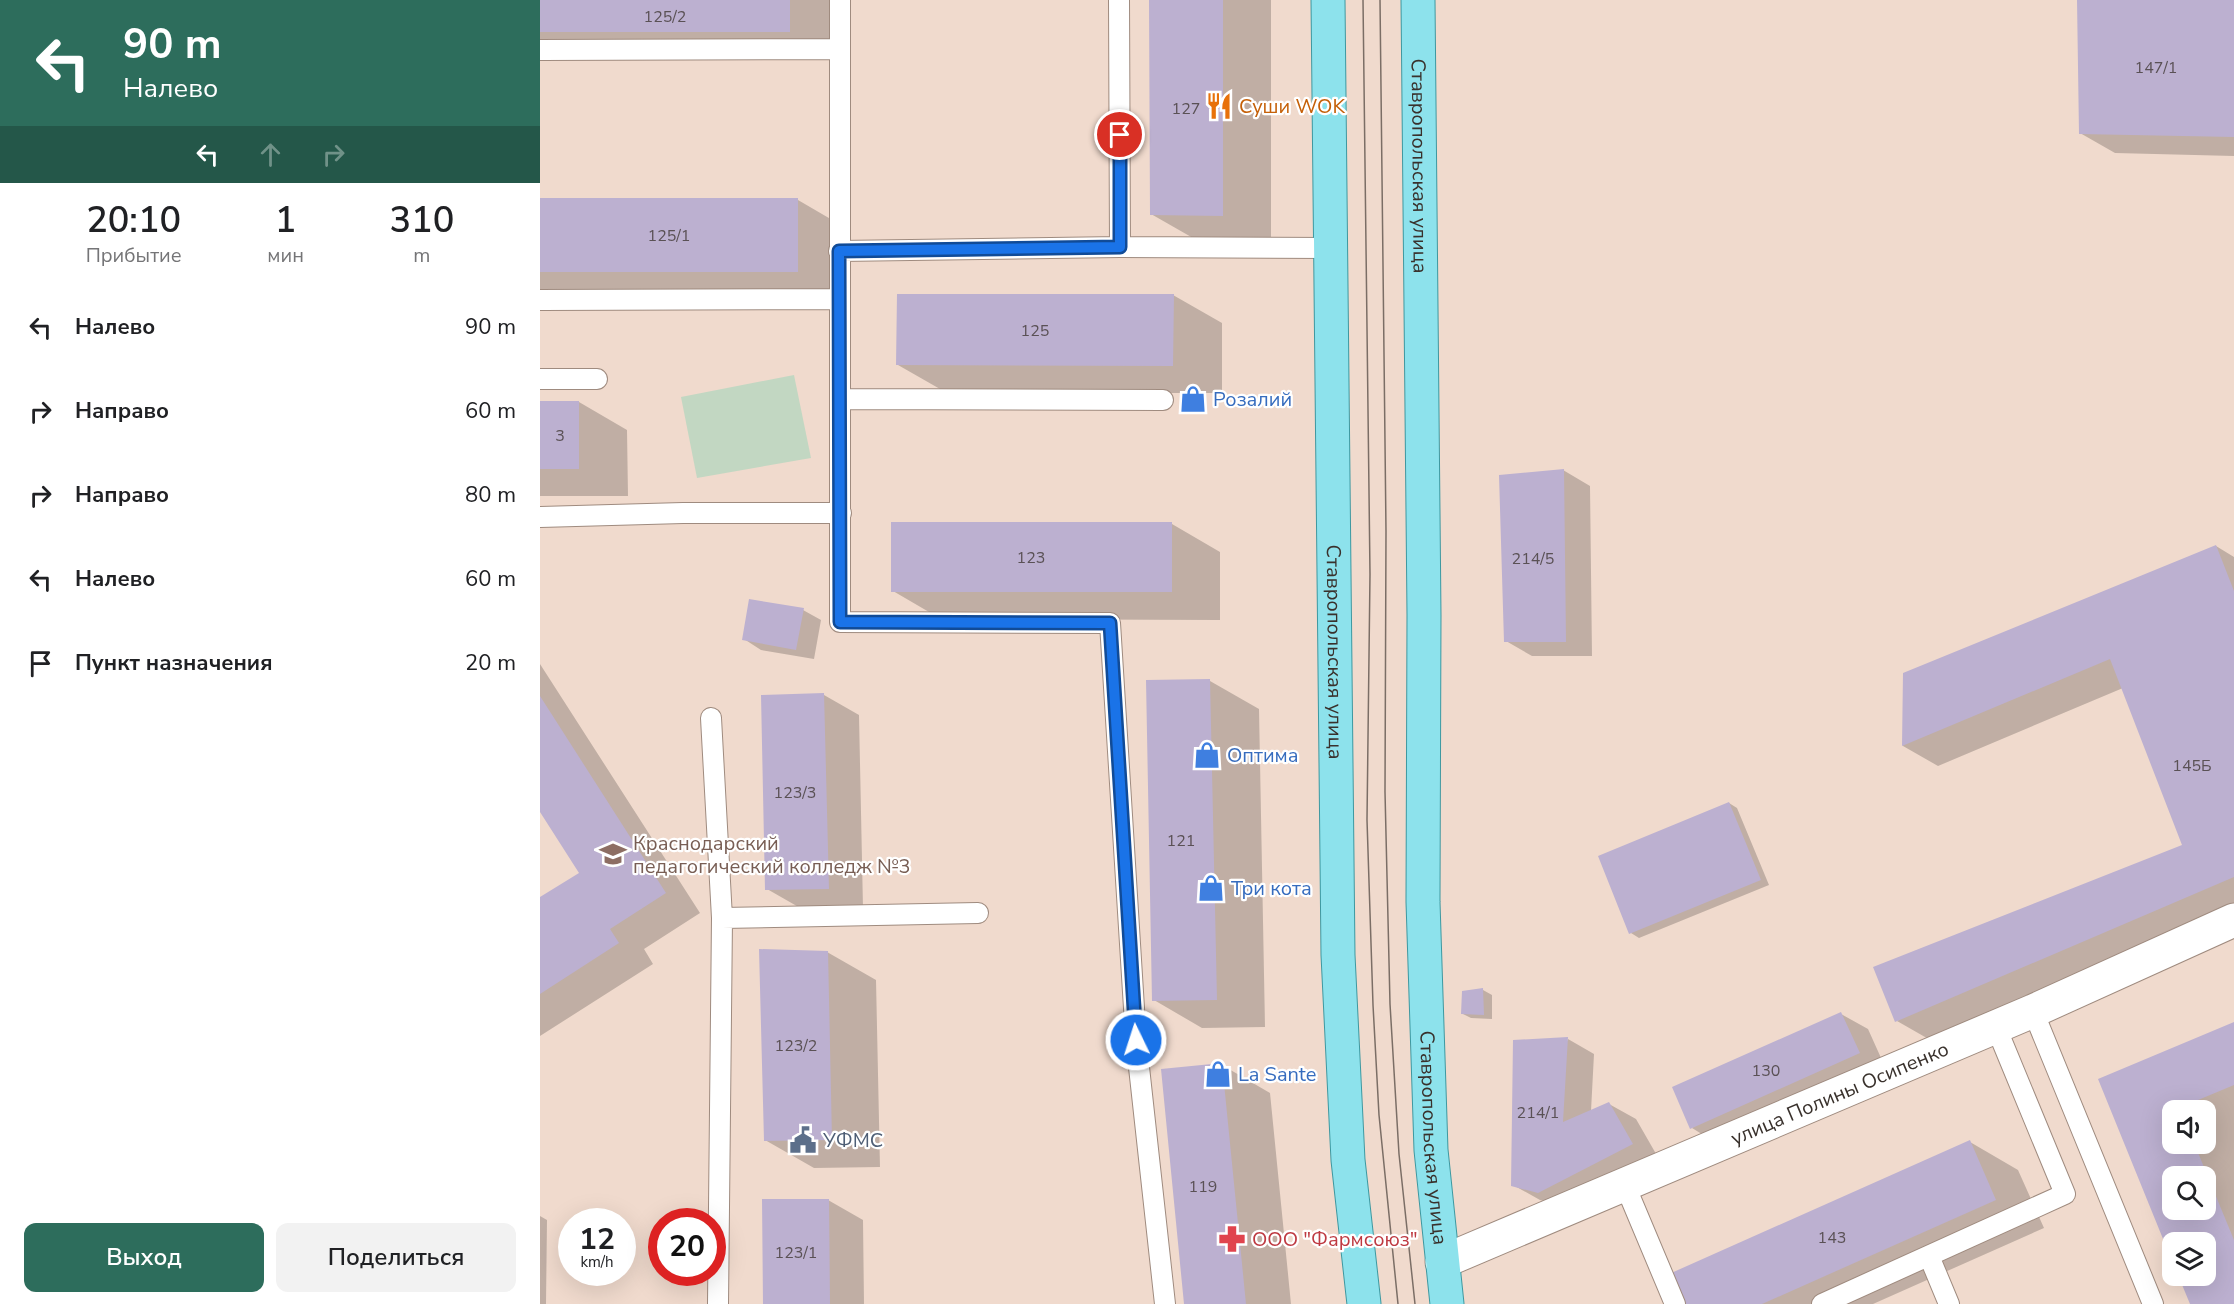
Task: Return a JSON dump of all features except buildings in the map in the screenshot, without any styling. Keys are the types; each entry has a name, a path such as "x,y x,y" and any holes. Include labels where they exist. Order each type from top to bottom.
{"main road":[{"name":"Ставропольская улица","path":"1328,0 1338,955 1348,1160 1364,1304"},
{"name":"Ставропольская улица","path":"1418,0 1424,615 1423,902 1431,1150 1447,1304"}],"street":[{"name":"улица Полины Осипенко","path":"1442,1262 1996,1027 2234,920"}],"lane":[{"path":"840,0 840,622 1110,623 1136,1040 1165,1304"},
{"path":"1119,0 1120,247"},
{"path":"540,50 840,49"},
{"path":"839,251 1120,247 1331,248"},
{"path":"540,300 840,299"},
{"path":"540,379 597,379"},
{"path":"840,399 1163,400"},
{"path":"540,517 683,513 841,513"},
{"path":"711,718 722,918 718,1304"},
{"path":"722,918 978,913"},
{"path":"2033,1011 2153,1304"},
{"path":"1822,1304 2065,1194 1996,1027"},
{"path":"1625,1185 1675,1304"},
{"path":"1929,1256 1949,1304"}],"green space":[{"path":"794,375 811,458 697,478 681,397"}],"tram line":[{"path":"1363,0 1370,574 1367,820 1379,1115 1398,1304"},
{"path":"1380,0 1386,531 1385,792 1390,1004 1399,1154 1415,1304"}],"place":[{"name":"Суши WOK","path":"1219,106"},
{"name":"Розалий","path":"1193,399"},
{"name":"Оптима","path":"1207,755"},
{"name":"Краснодарский педагогический колледж №3","path":"613,854"},
{"name":"Три кота","path":"1211,888"},
{"name":"La Sante","path":"1218,1074"},
{"name":"УФМС","path":"803,1140"},
{"name":"ООО \"Фармсоюз\"","path":"1232,1239"}],"route":[{"path":"1120,135 1120,247 839,251 840,622 1110,623 1136,1040"}]}
